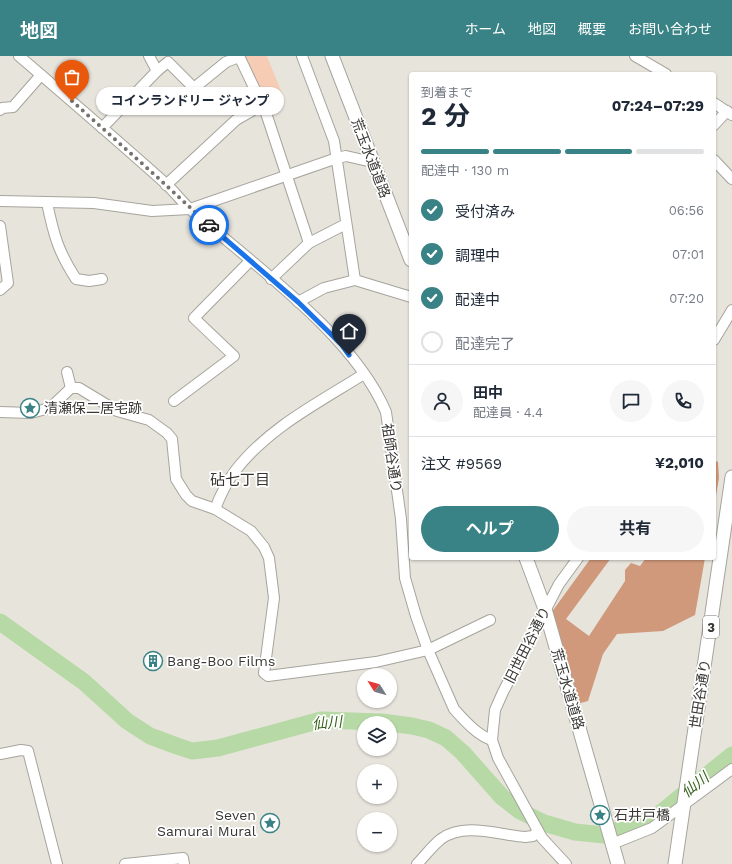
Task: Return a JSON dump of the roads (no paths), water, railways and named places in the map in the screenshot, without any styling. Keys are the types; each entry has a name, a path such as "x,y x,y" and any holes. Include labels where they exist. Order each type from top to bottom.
{"main road":[{"name":"荒玉水道道路","path":"332,56 409,255"},
{"name":"世田谷通り","path":"676,864 687,777 700,704 732,477"},
{"name":"荒玉水道道路","path":"528,560 545,609 612,842"},
{"path":"612,842 618,864"}],"street":[{"name":"祖師谷通り","path":"19,56 166,185 190,209 298,302 342,345 364,374 380,399 386,412 401,519 405,578 416,616 428,650 454,709 462,719 486,738 492,740"},
{"path":"149,56 157,70"},
{"path":"102,128 157,70 168,62 194,88 226,62 239,56 262,105 288,176 309,244"},
{"path":"302,56 334,140 355,280"},
{"path":"637,57 663,72"},
{"path":"0,110 2,108 13,107 41,75"},
{"path":"716,104 729,113 716,123"},
{"path":"166,185 236,120 262,105"},
{"path":"0,201 94,203 152,211 190,209 337,158 346,156 372,162"},
{"path":"716,162 732,179"},
{"path":"47,203 54,239 64,260 76,279 89,281 102,280"},
{"path":"271,279 309,244 346,224"},
{"path":"0,226 8,283 0,290"},
{"path":"174,401 234,356 194,318 250,261"},
{"path":"298,302 324,288 355,280 409,296"},
{"path":"716,337 732,310"},
{"path":"67,372 71,388"},
{"path":"215,509 234,471 264,439 294,417 364,374"},
{"path":"0,412 31,413 50,408 71,388 79,388 117,412 149,420 167,433 172,439 176,479 186,495 192,501 215,509 256,535 269,558 274,598 264,673 268,676 376,662 428,650 490,620"},
{"name":"旧世田谷通り","path":"492,740 497,704 545,609 559,584 577,560"},
{"path":"492,740 498,758 536,828 566,864"},
{"path":"0,754 21,750 28,751 57,864"},
{"path":"612,842 652,828 732,769"},
{"path":"417,864 441,839 455,832 470,830 525,837 533,836 536,828"},
{"path":"125,864 183,861"}],"waterway":[{"name":"仙川","path":"0,622 84,682 127,721 150,736 177,746 192,751 218,748 321,720 382,722 412,726 429,730 446,738 463,753 502,797 520,811 544,823 575,832 604,835 657,816 732,755"}],"place":[{"name":"コインランドリー ジャンプ","path":"72,101"},
{"name":"清瀬保二居宅跡","path":"30,408"},
{"name":"Bang-Boo Films","path":"153,661"},
{"name":"石井戸橋","path":"600,815"},
{"name":"Seven Samurai Mural","path":"270,823"}],"district":[{"name":"砧七丁目","path":"240,480"}]}
